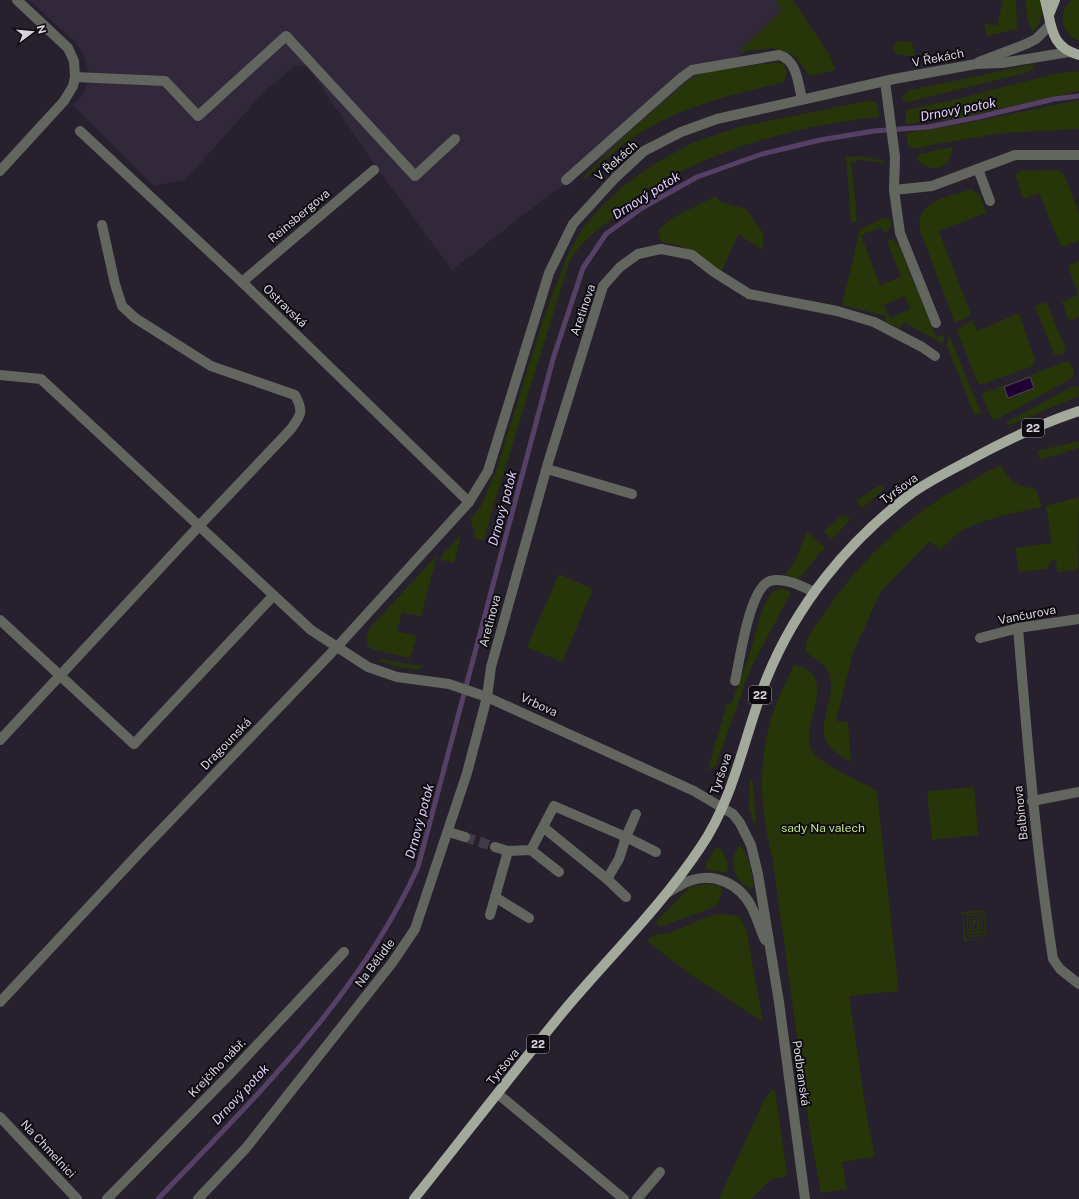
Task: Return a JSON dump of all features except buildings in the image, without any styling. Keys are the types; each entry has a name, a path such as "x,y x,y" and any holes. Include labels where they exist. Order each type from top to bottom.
{"main road":[{"path":"1045,0 1053,36 1060,45 1074,53"},
{"path":"1049,20 1055,0"},
{"name":"Tyršova","path":"414,1199 568,1007 667,893 703,845 723,807 738,769 759,696 772,664 790,629 814,592 836,563 883,516 915,491 1017,435 1047,421 1079,410"}],"street":[{"path":"0,171 64,101 73,86 75,77 74,61 68,48 17,0"},
{"name":"V Řekách","path":"976,64 1026,44 1036,38 1049,20"},
{"path":"75,77 164,81 198,116 286,36 415,176 454,139"},
{"name":"V Řekách","path":"469,502 488,471 549,273 573,224 609,183 644,151 681,132 716,119 802,99 885,81 976,64 1002,64 1074,53"},
{"path":"566,180 681,78 692,70 779,55 785,57 794,68 802,99"},
{"path":"885,81 891,117 895,157 894,190 900,232 936,323"},
{"name":"Ostravská","path":"80,131 242,282 469,502"},
{"path":"894,190 932,186 1015,155 1079,155"},
{"path":"978,169 990,201"},
{"name":"Reinsbergova","path":"242,282 374,170"},
{"path":"0,740 199,526 291,430 301,415 300,405 295,395 211,366 135,318 122,306 115,284 102,225"},
{"name":"Aretinova","path":"483,695 547,469 603,286 620,267 638,254 661,249 692,255 714,272 749,294 837,311 874,322 922,347 935,356"},
{"name":"Vrbova","path":"0,375 41,379 310,630 336,648 368,667 397,677 450,684 483,695 680,784 723,807"},
{"path":"547,469 632,494"},
{"name":"Dragounská","path":"0,1002 151,841 336,648 469,502"},
{"path":"735,681 752,606 761,586 770,581 778,580 798,585 814,592"},
{"path":"0,620 134,744 273,596"},
{"name":"Vančurova","path":"980,638 1018,628 1079,619"},
{"name":"Balbínova","path":"1018,628 1032,801 1041,881 1053,959 1060,969 1079,984"},
{"name":"Na Bělidle","path":"198,1199 246,1148 396,957 416,929 449,832 467,773 483,695"},
{"path":"1032,801 1079,792"},
{"path":"531,850 554,806 626,837 656,852"},
{"name":"Podbranská","path":"723,807 740,823 751,845 763,902 779,1002 805,1199"},
{"path":"607,879 619,859 626,837 636,814"},
{"path":"543,827 607,879 626,897"},
{"path":"449,832 465,837"},
{"path":"495,847 508,851 531,850 559,872"},
{"path":"490,915 508,851"},
{"name":"Podbranská","path":"667,893 688,882 700,878 716,878 728,882 739,890 751,905 770,951"},
{"path":"495,897 529,918"},
{"name":"Krejčího nábř.","path":"106,1199 228,1076 344,952"},
{"path":"498,1094 624,1199"},
{"name":"Na Chmelnici","path":"0,1117 77,1199"},
{"path":"637,1199 660,1172"}],"shaded area":[{"path":"29,0 780,0 789,20 534,207 452,270 379,171 307,66 295,66 265,91 185,180 154,186 73,105 83,94 88,82 89,73 83,54 75,42"},
{"path":"1030,377 1034,388 1008,398 1004,387"}],"green space":[{"path":"776,0 793,0 829,54 835,70 813,76 809,75 794,55 772,48 738,52 781,11"},
{"path":"1003,0 1016,0 1017,29 987,36 984,23 997,26"},
{"path":"1026,0 1040,0 1042,9 1040,22 1032,32 1027,19"},
{"path":"1072,0 1079,0 1079,41 1068,34 1063,22 1064,10"},
{"path":"898,41 912,42 915,56 898,55 892,49"},
{"path":"778,62 782,63 787,71 784,82 704,103 666,118 631,139 613,153 585,179 583,177 630,131 691,78 704,72"},
{"path":"1033,64 1033,68 1029,72 908,102 901,99 909,90"},
{"path":"1079,72 1079,91 955,119 906,124 906,110 961,98 1058,73"},
{"path":"871,100 877,104 880,117 821,125 761,140 704,161 676,174 651,188 631,202 582,244 569,263 493,507 484,541 473,538 475,533 470,519 480,508 496,471 543,320 567,256 581,231 596,212 621,188 652,165 692,143 738,127"},
{"path":"1079,100 1079,129 1002,133 931,145 917,149 909,148 906,133 967,123"},
{"path":"953,147 949,161 941,167 933,168 925,166 917,160 919,154"},
{"path":"858,156 885,161 886,163 861,160 851,162 857,218 856,222 851,222 846,157"},
{"path":"1057,170 1064,174 1079,213 1079,241 1061,247 1039,193 1023,199 1015,174 1021,171"},
{"path":"972,189 980,196 986,213 939,231 971,315 955,323 920,230 920,220 922,212 936,201"},
{"path":"716,196 719,201 746,209 763,233 763,250 738,234 722,271 681,246 661,242 658,230 674,217"},
{"path":"884,218 890,220 892,224 885,234 882,227 861,235 880,285 901,277 887,241 893,239 898,244 936,337 945,334 943,344 904,322 899,328 885,321 885,316 842,305 860,229","holes":["905,296 910,309 890,318 884,305"]},
{"path":"1079,261 1079,317 1072,320 1068,318 1062,302 1078,295 1068,266"},
{"path":"1046,302 1065,347 1065,351 1061,355 1054,354 1035,306"},
{"path":"1019,313 1035,360 1033,366 983,384 978,384 957,330 972,320 977,331"},
{"path":"949,335 981,413 975,416 947,346"},
{"path":"1067,361 1073,368 1074,377 996,420 992,419 982,396 984,393"},
{"path":"1073,386 1079,387 1079,396 1007,426 1007,422"},
{"path":"1079,441 1079,448 1040,460 1037,451"},
{"path":"1001,465 1008,476 1019,485 1036,489 1042,507 999,516 968,527 959,532 941,549 929,542 881,591 853,653 836,721 848,722 851,762 836,753 829,746 825,738 824,729 831,691 831,682 829,673 825,667 806,652 809,636 843,587 862,565 903,526 949,493"},
{"path":"880,485 883,486 884,489 862,508 856,501"},
{"path":"1079,497 1078,570 1057,572 1056,560 1051,560 1051,564 1047,565 1047,569 1019,572 1015,548 1052,543 1046,506"},
{"path":"842,515 851,519 832,539 824,531"},
{"path":"807,532 825,547 798,580 785,574 795,561"},
{"path":"461,535 454,563 441,560 441,556"},
{"path":"437,555 421,617 402,612 397,631 417,636 410,658 371,649 367,640 369,629"},
{"path":"559,574 593,589 562,662 527,647"},
{"path":"781,588 791,592 750,670 716,765 707,772 727,703 731,704 748,659 763,607 772,592"},
{"path":"379,659 424,666 419,670 404,668 378,661"},
{"name":"sady Na valech","path":"794,665 808,670 815,678 817,687 817,697 809,731 809,741 812,751 816,756 832,767 877,791 898,984 898,991 849,996 867,1117 875,1157 842,1162 847,1189 821,1193 810,1132 773,862 765,822 762,784 765,746 769,727 777,701"},
{"path":"750,779 753,782 756,821 755,827 749,809"},
{"path":"974,787 978,835 932,840 927,791"},
{"path":"740,845 746,853 749,864 754,885 751,889 740,881 734,869 734,856"},
{"path":"717,847 725,855 728,867 726,873 706,869 706,863"},
{"path":"706,884 720,886 722,888 719,902 714,907 660,927 655,923 690,887"},
{"path":"984,910 987,935 968,937 966,915 981,913 983,933 970,934 969,918 978,917 980,930 973,931 972,920 976,920 977,927 974,921 974,929 978,929 977,918 970,919 972,932 982,931 980,915 967,916 969,936 985,934 983,912 963,914 966,939 988,938 964,941 962,912"},
{"path":"722,914 739,916 746,928 763,1022 691,975 647,941 653,936 672,932 702,919"},
{"path":"772,1090 775,1091 787,1173 784,1177 770,1180 751,1199 719,1199 764,1100"}],"waterway":[{"name":"Drnový potok","path":"158,1199 267,1083 302,1044 335,1002 366,959 394,914 418,867 553,359 583,268 606,234 642,208 697,177 762,154 820,140 874,131 928,127 979,117 1054,99 1079,96"}],"tunnel":[{"path":"465,837 495,847"}]}
